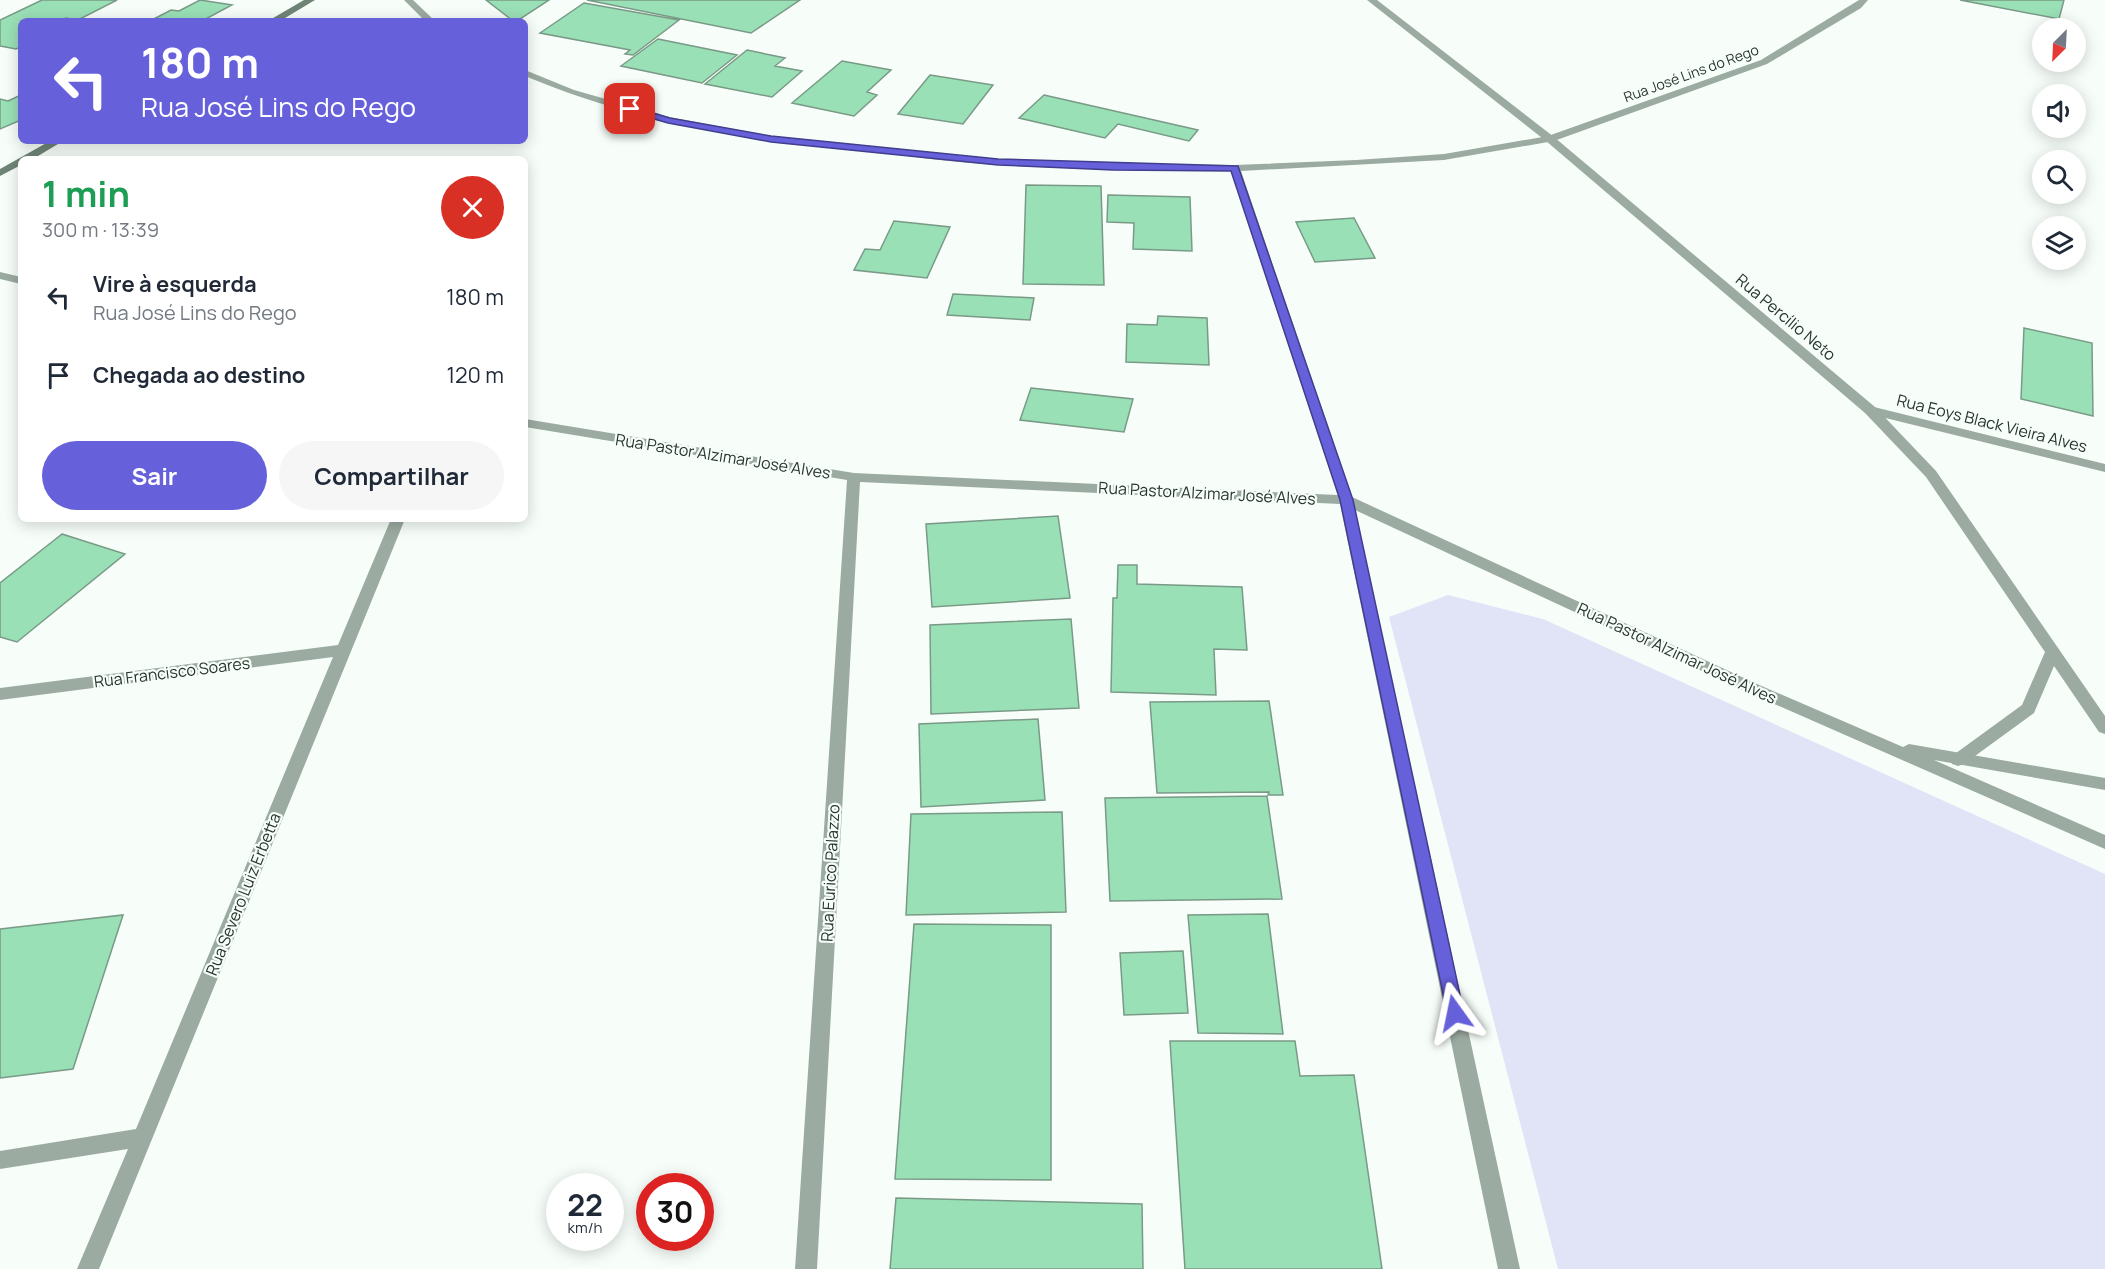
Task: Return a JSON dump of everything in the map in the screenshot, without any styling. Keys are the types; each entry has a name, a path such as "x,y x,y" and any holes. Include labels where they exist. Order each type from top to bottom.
{"main road":[{"path":"278,18 309,1 319,0"},
{"path":"30,156 52,144"},
{"path":"0,173 18,163"}],"street":[{"path":"408,0 427,18"},
{"name":"Rua Percílio Neto","path":"1371,0 1551,139 1870,410 1931,474 2105,728"},
{"name":"Rua José Lins do Rego","path":"1235,168 1356,164 1443,157 1551,139 1764,62 1858,6 1864,0"},
{"path":"528,74 572,92 668,120 771,139 998,162 1113,167 1235,168 1346,500 1509,1269"},
{"path":"0,275 18,281"},
{"name":"Rua Eoys Black Vieira Alves","path":"1870,410 2105,468"},
{"name":"Rua Pastor Alzimar José Alves","path":"528,423 854,477 1346,500 1752,688 2105,842"},
{"name":"Rua Eurico Palazzo","path":"806,1269 854,477"},
{"name":"Rua Severo Luiz Erbetta","path":"88,1269 397,522"},
{"name":"Rua Francisco Soares","path":"0,694 344,650"},
{"path":"1958,760 2028,709 2053,652"},
{"name":"Rua Pastor Alzimar José Alves","path":"1877,743 1958,760 2105,784"},
{"path":"0,1160 142,1137"}],"shaded area":[{"path":"1448,595 1543,619 2105,874 2105,1269 1558,1269 1389,617"}],"building":[{"path":"42,0 117,0 82,18 18,18 18,48 16,49 0,46 0,20"},
{"path":"200,0 232,5 208,18 156,18 171,10 179,11"},
{"path":"486,0 549,0 522,18 509,18"},
{"path":"587,0 800,0 751,33"},
{"path":"1960,0 2064,0 2059,18"},
{"path":"584,3 679,20 633,55 625,54 630,50 540,33"},
{"path":"658,39 737,55 702,83 621,66"},
{"path":"747,50 785,58 775,66 802,71 772,97 705,84"},
{"path":"842,61 891,70 867,92 877,95 854,116 792,103"},
{"path":"930,75 993,85 963,124 898,114"},
{"path":"1044,95 1198,130 1189,141 1118,124 1105,138 1019,118"},
{"path":"18,96 18,121 0,129 0,99 8,101"},
{"path":"1026,185 1101,186 1104,285 1023,284"},
{"path":"1108,195 1190,197 1192,251 1133,249 1134,223 1107,222"},
{"path":"1354,218 1375,258 1315,262 1296,222"},
{"path":"894,221 950,227 927,278 854,270 865,249 880,250"},
{"path":"953,294 1034,298 1030,320 947,315"},
{"path":"1158,316 1207,318 1209,365 1126,362 1127,324 1157,325"},
{"path":"2024,328 2092,343 2093,416 2021,399"},
{"path":"1031,388 1133,399 1124,432 1020,420"},
{"path":"1058,516 1070,598 932,607 926,524"},
{"path":"62,534 125,554 17,642 0,637 0,583"},
{"path":"1118,565 1137,565 1137,584 1242,587 1247,650 1214,649 1216,695 1111,692 1113,598 1117,598"},
{"path":"1071,619 1079,708 931,714 930,625"},
{"path":"1269,701 1283,795 1268,795 1269,792 1157,793 1150,702"},
{"path":"1038,719 1045,800 921,807 919,724"},
{"path":"1267,796 1282,899 1110,901 1105,798"},
{"path":"1062,812 1066,912 906,915 911,814"},
{"path":"1268,914 1283,1034 1198,1033 1188,915"},
{"path":"123,915 73,1069 0,1078 0,929"},
{"path":"914,924 1051,925 1051,1180 895,1179"},
{"path":"1183,951 1188,1013 1124,1015 1120,953"},
{"path":"1170,1041 1295,1041 1300,1076 1354,1075 1382,1269 1185,1269"},
{"path":"896,1198 1142,1204 1143,1269 890,1269"}],"route":[{"path":"630,109 668,120 771,139 998,162 1113,167 1235,168 1346,500 1455,1013"}]}
